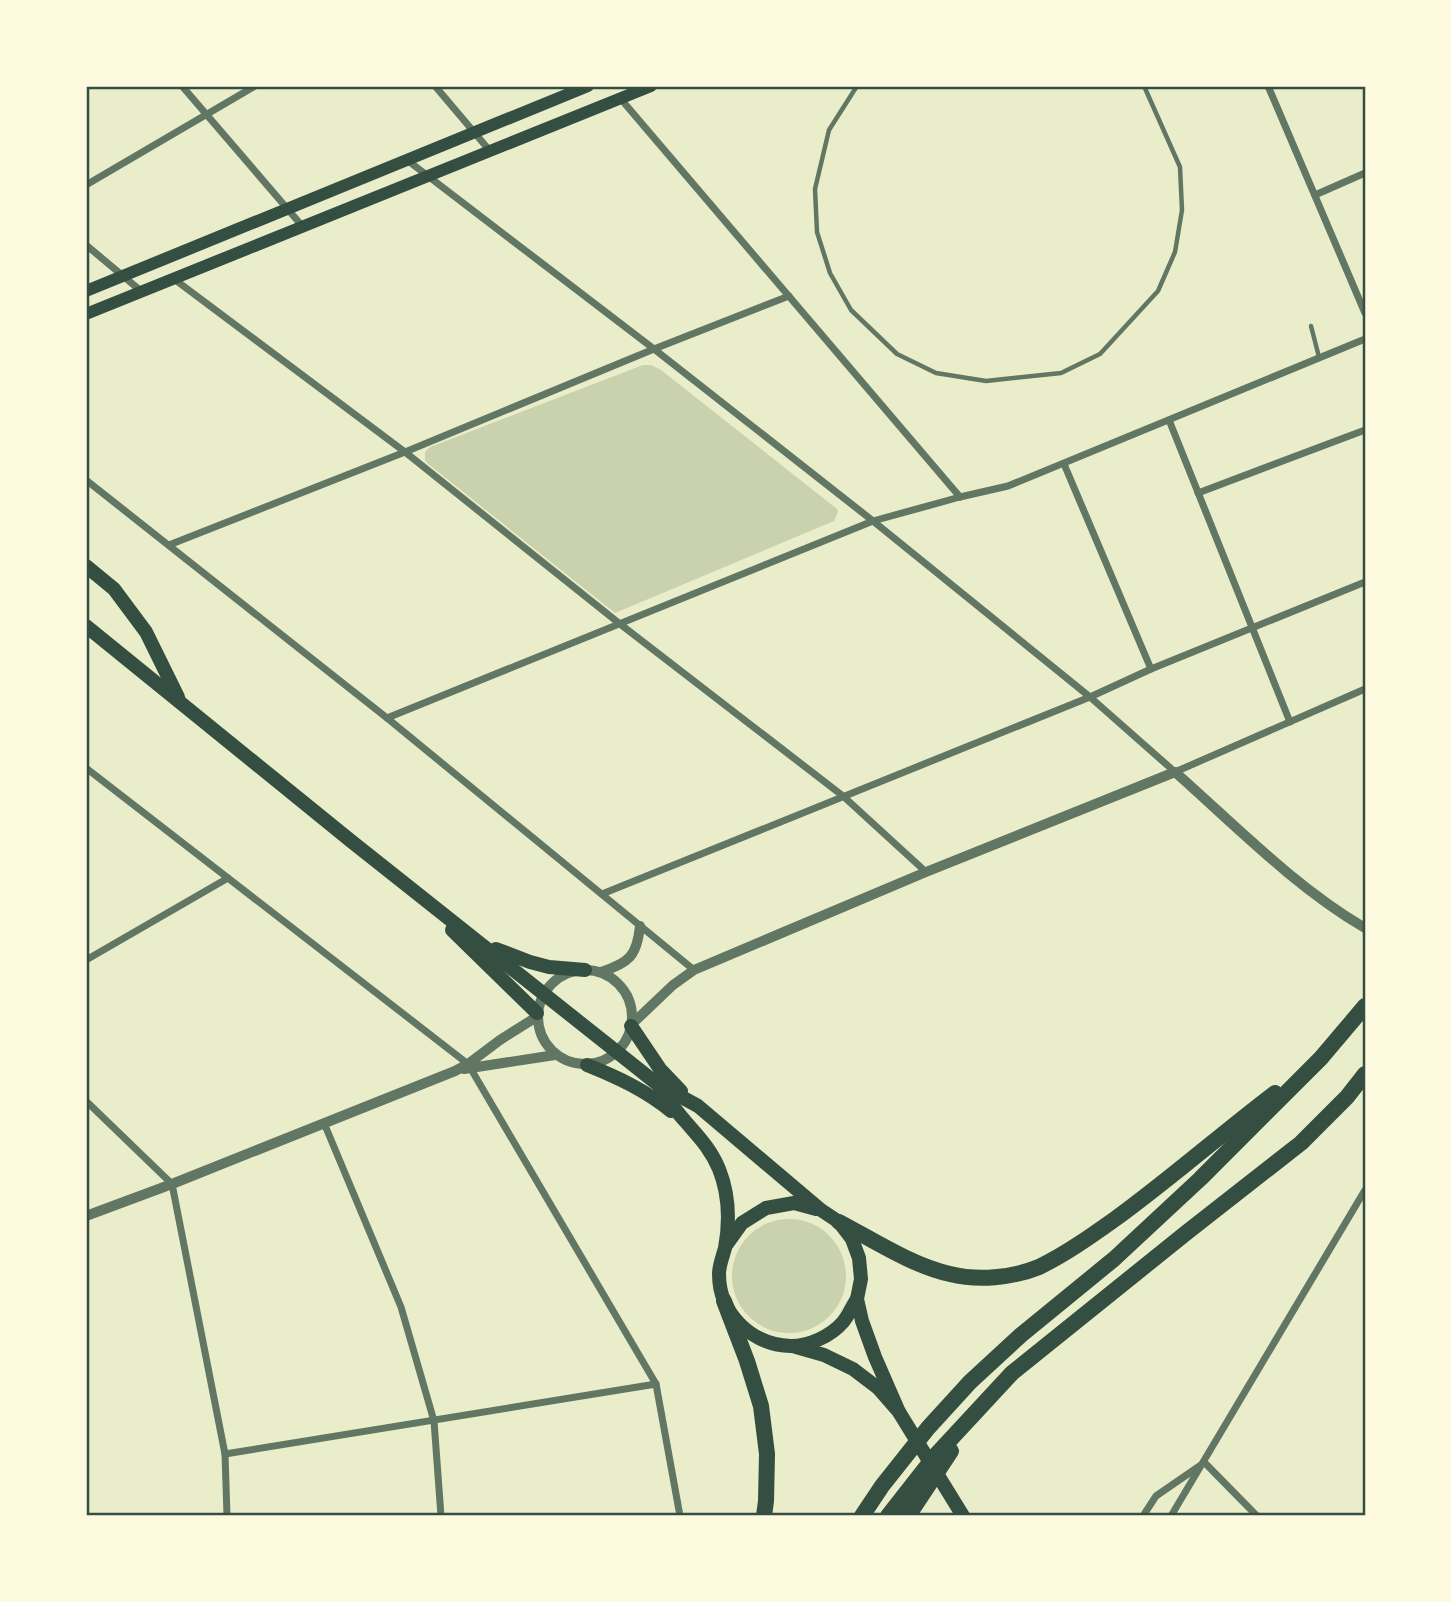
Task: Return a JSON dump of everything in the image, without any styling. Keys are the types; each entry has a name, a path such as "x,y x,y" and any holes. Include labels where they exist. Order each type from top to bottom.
{"highway":[{"path":"862,1516 928,1428 970,1382 1021,1335 1114,1259 1210,1170 1321,1058 1365,1006"},
{"path":"839,1222 923,1266 951,1275 979,1278 1009,1276 1036,1268 1073,1247 1146,1197 1230,1127 1321,1058"},
{"path":"888,1516 934,1456 1012,1373 1301,1143 1347,1097 1365,1074"},
{"path":"724,1301 761,1406 767,1454 764,1516"},
{"path":"908,1516 985,1401"}],"main road":[{"path":"86,291 588,86"},
{"path":"86,314 651,86"},
{"path":"86,566 114,589 146,632 181,702"},
{"path":"86,626 656,1083 698,1106"},
{"path":"401,880 538,1014"},
{"path":"473,937 497,950 530,962 549,967 585,970"},
{"path":"632,1025 660,1069 678,1089 821,1210 839,1222 852,1239 859,1258 861,1279 857,1299 842,1323 820,1339 794,1346"},
{"path":"586,1065 622,1079 655,1098 685,1121"},
{"path":"656,1083 704,1143 719,1169 728,1207 725,1246 719,1273 724,1301 735,1320 752,1335 772,1344 794,1346 824,1355 853,1369 878,1388 901,1414"},
{"path":"725,1246 742,1223 766,1208 794,1203 821,1210"},
{"path":"857,1299 871,1345 901,1414 964,1516"}],"street":[{"path":"182,86 303,227"},
{"path":"86,185 255,86"},
{"path":"435,86 490,151"},
{"path":"1268,86 1365,313"},
{"path":"620,98 960,497"},
{"path":"407,160 654,349 873,522 1090,697 1278,863 1339,913 1365,928"},
{"path":"1315,195 1365,173"},
{"path":"86,245 141,291"},
{"path":"174,279 405,453 843,796 926,872"},
{"path":"169,545 405,453 789,296"},
{"path":"387,718 873,522 1008,486 1365,339"},
{"path":"1169,420 1290,722"},
{"path":"1198,493 1365,430"},
{"path":"1064,464 1151,669"},
{"path":"86,480 387,718 694,970"},
{"path":"602,894 1090,697 1151,669 1365,582"},
{"path":"632,1025 673,985 694,970 926,872 1175,772 1365,690"},
{"path":"87,770 469,1066 656,1384 680,1516"},
{"path":"86,960 228,877"},
{"path":"601,972 621,966 630,957 638,942 640,926"},
{"path":"569,972 601,972 615,980 625,993 631,1008 632,1025 627,1039 617,1052 598,1063 570,1063 555,1055 538,1028 539,1003 544,993 554,981 569,972"},
{"path":"469,1066 500,1040 538,1014"},
{"path":"86,1216 469,1066 555,1055"},
{"path":"86,1101 172,1184 225,1454 227,1516"},
{"path":"324,1123 401,1307 434,1421 441,1516"},
{"path":"1171,1516 1365,1190"},
{"path":"225,1454 656,1384"},
{"path":"1143,1516 1156,1496 1204,1462"},
{"path":"1204,1462 1257,1516"}],"lane":[{"path":"857,86 829,130 815,189 817,232 830,273 851,310 897,354 936,373 986,381 1061,373 1100,354 1158,291 1175,252 1182,210 1180,167 1144,86"},
{"path":"1311,326 1319,358"}],"green space":[{"path":"643,365 651,365 661,370 838,512 834,521 615,613 427,463 425,452 430,447"},
{"path":"789,1219 811,1223 830,1235 842,1254 846,1276 842,1298 830,1317 811,1329 789,1333 767,1329 748,1317 736,1298 732,1276 736,1254 748,1235 767,1223"}]}
